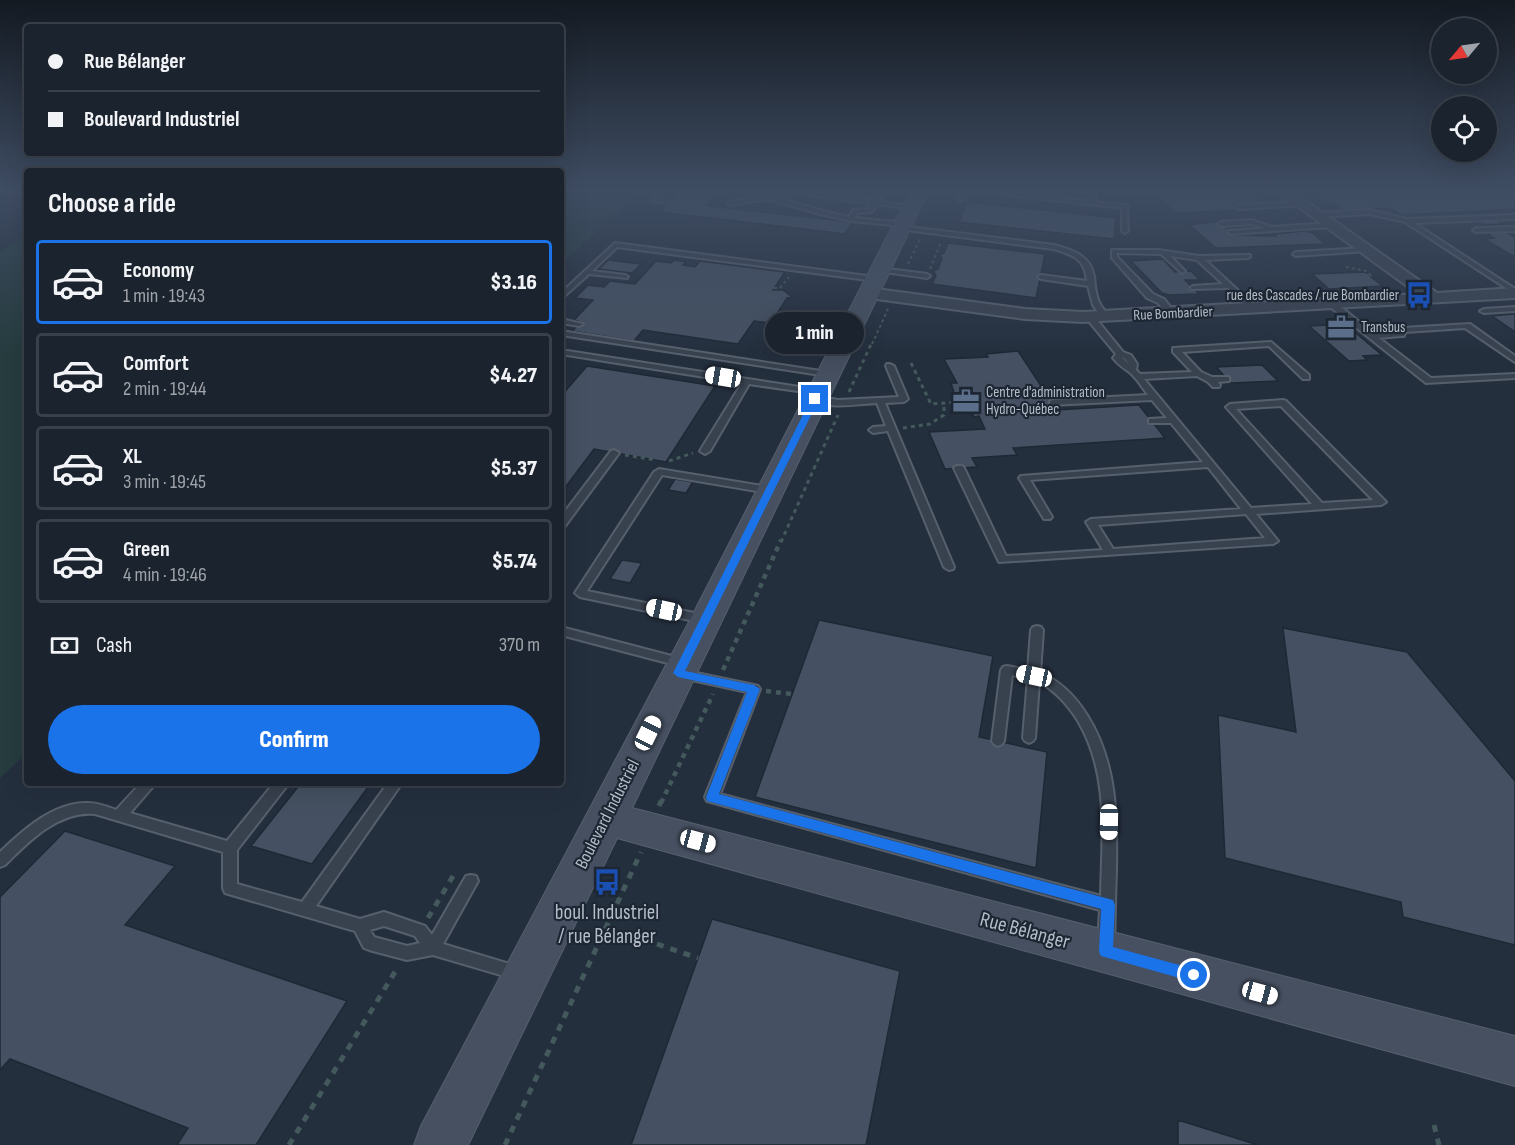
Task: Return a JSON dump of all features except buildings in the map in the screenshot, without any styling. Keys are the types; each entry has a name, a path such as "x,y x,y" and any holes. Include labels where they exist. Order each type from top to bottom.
{"street":[{"name":"Boulevard Industriel","path":"440,1145 707,620 769,490 830,394 884,283 896,245"},
{"path":"1359,245 1434,298"},
{"name":"Rue Bombardier","path":"884,283 1025,314 1097,317 1515,293"},
{"name":"Rue Bélanger","path":"605,818 1515,1061"}],"lane":[{"path":"564,294 615,245"},
{"path":"618,245 884,283 930,274"},
{"path":"959,468 1003,560 1273,541 1155,397 1117,358 1120,354 1097,317 1088,265 1081,256 1046,245"},
{"path":"1444,245 1515,293"},
{"path":"1171,313 1161,301 1150,296 1113,253 1118,250 1199,258 1248,256"},
{"path":"1296,254 1366,250"},
{"path":"1163,253 1182,271"},
{"path":"1199,258 1253,308"},
{"path":"587,272 625,277"},
{"path":"1041,277 1091,284"},
{"path":"1193,288 1229,286"},
{"path":"1332,304 1429,381 1515,376"},
{"path":"1484,311 1515,309"},
{"path":"564,322 579,324"},
{"path":"1373,336 1401,334 1402,330 1467,326 1515,360"},
{"path":"564,334 830,394 838,403 904,399 890,366"},
{"path":"1226,379 1214,382 1198,374 1176,350 1271,344 1306,377"},
{"path":"564,352 830,394"},
{"path":"1135,374 1198,374"},
{"path":"705,451 747,381"},
{"path":"1053,403 1155,397"},
{"path":"879,401 949,567"},
{"path":"1110,552 1091,522 1381,502 1283,403 1230,407 1319,506"},
{"path":"1152,422 1173,420"},
{"path":"873,430 891,428"},
{"path":"564,520 614,453"},
{"path":"1047,517 1024,478 1210,464"},
{"path":"707,620 580,593 658,471 769,490"},
{"path":"1029,738 1037,630"},
{"path":"564,632 754,689 712,797 1108,905"},
{"path":"998,741 1007,670 1034,676 1054,686 1070,701 1093,738 1110,801 1106,952"},
{"path":"119,816 147,786"},
{"path":"280,786 230,848 230,888 360,926 384,919 420,931 433,948"},
{"path":"305,910 393,786"},
{"path":"0,861 33,832 63,814 84,808 230,848"},
{"path":"433,948 471,881"},
{"path":"360,926 369,943 406,953 433,948 525,975"}],"path":[{"path":"723,670 830,394 884,283 896,245"},
{"path":"930,274 929,271 941,245"},
{"path":"1346,267 1366,271 1371,275"},
{"path":"774,288 782,287"},
{"path":"912,363 931,404 957,402"},
{"path":"903,428 924,426 940,419 944,415 944,403"},
{"path":"614,453 666,462 705,451"},
{"path":"754,689 792,694"},
{"path":"663,798 709,702"},
{"path":"505,1145 641,852"},
{"path":"424,924 453,876"},
{"path":"657,944 698,958"},
{"path":"289,1145 401,962"},
{"path":"1434,1125 1439,1145"}],"green space":[{"path":"11,245 24,245 24,756 0,778 0,252"},
{"path":"564,245 582,245 564,261"}],"place":[{"name":"rue des Cascades / rue Bombardier","path":"1419,295"},
{"name":"Transbus","path":"1341,327"},
{"name":"Centre d'administration Hydro-Québec","path":"966,401"},
{"name":"boul. Industriel / rue Bélanger","path":"607,882"}],"route":[{"path":"815,399 707,620 678,673 754,689 712,797 1108,905 1106,952 1194,975"}]}
